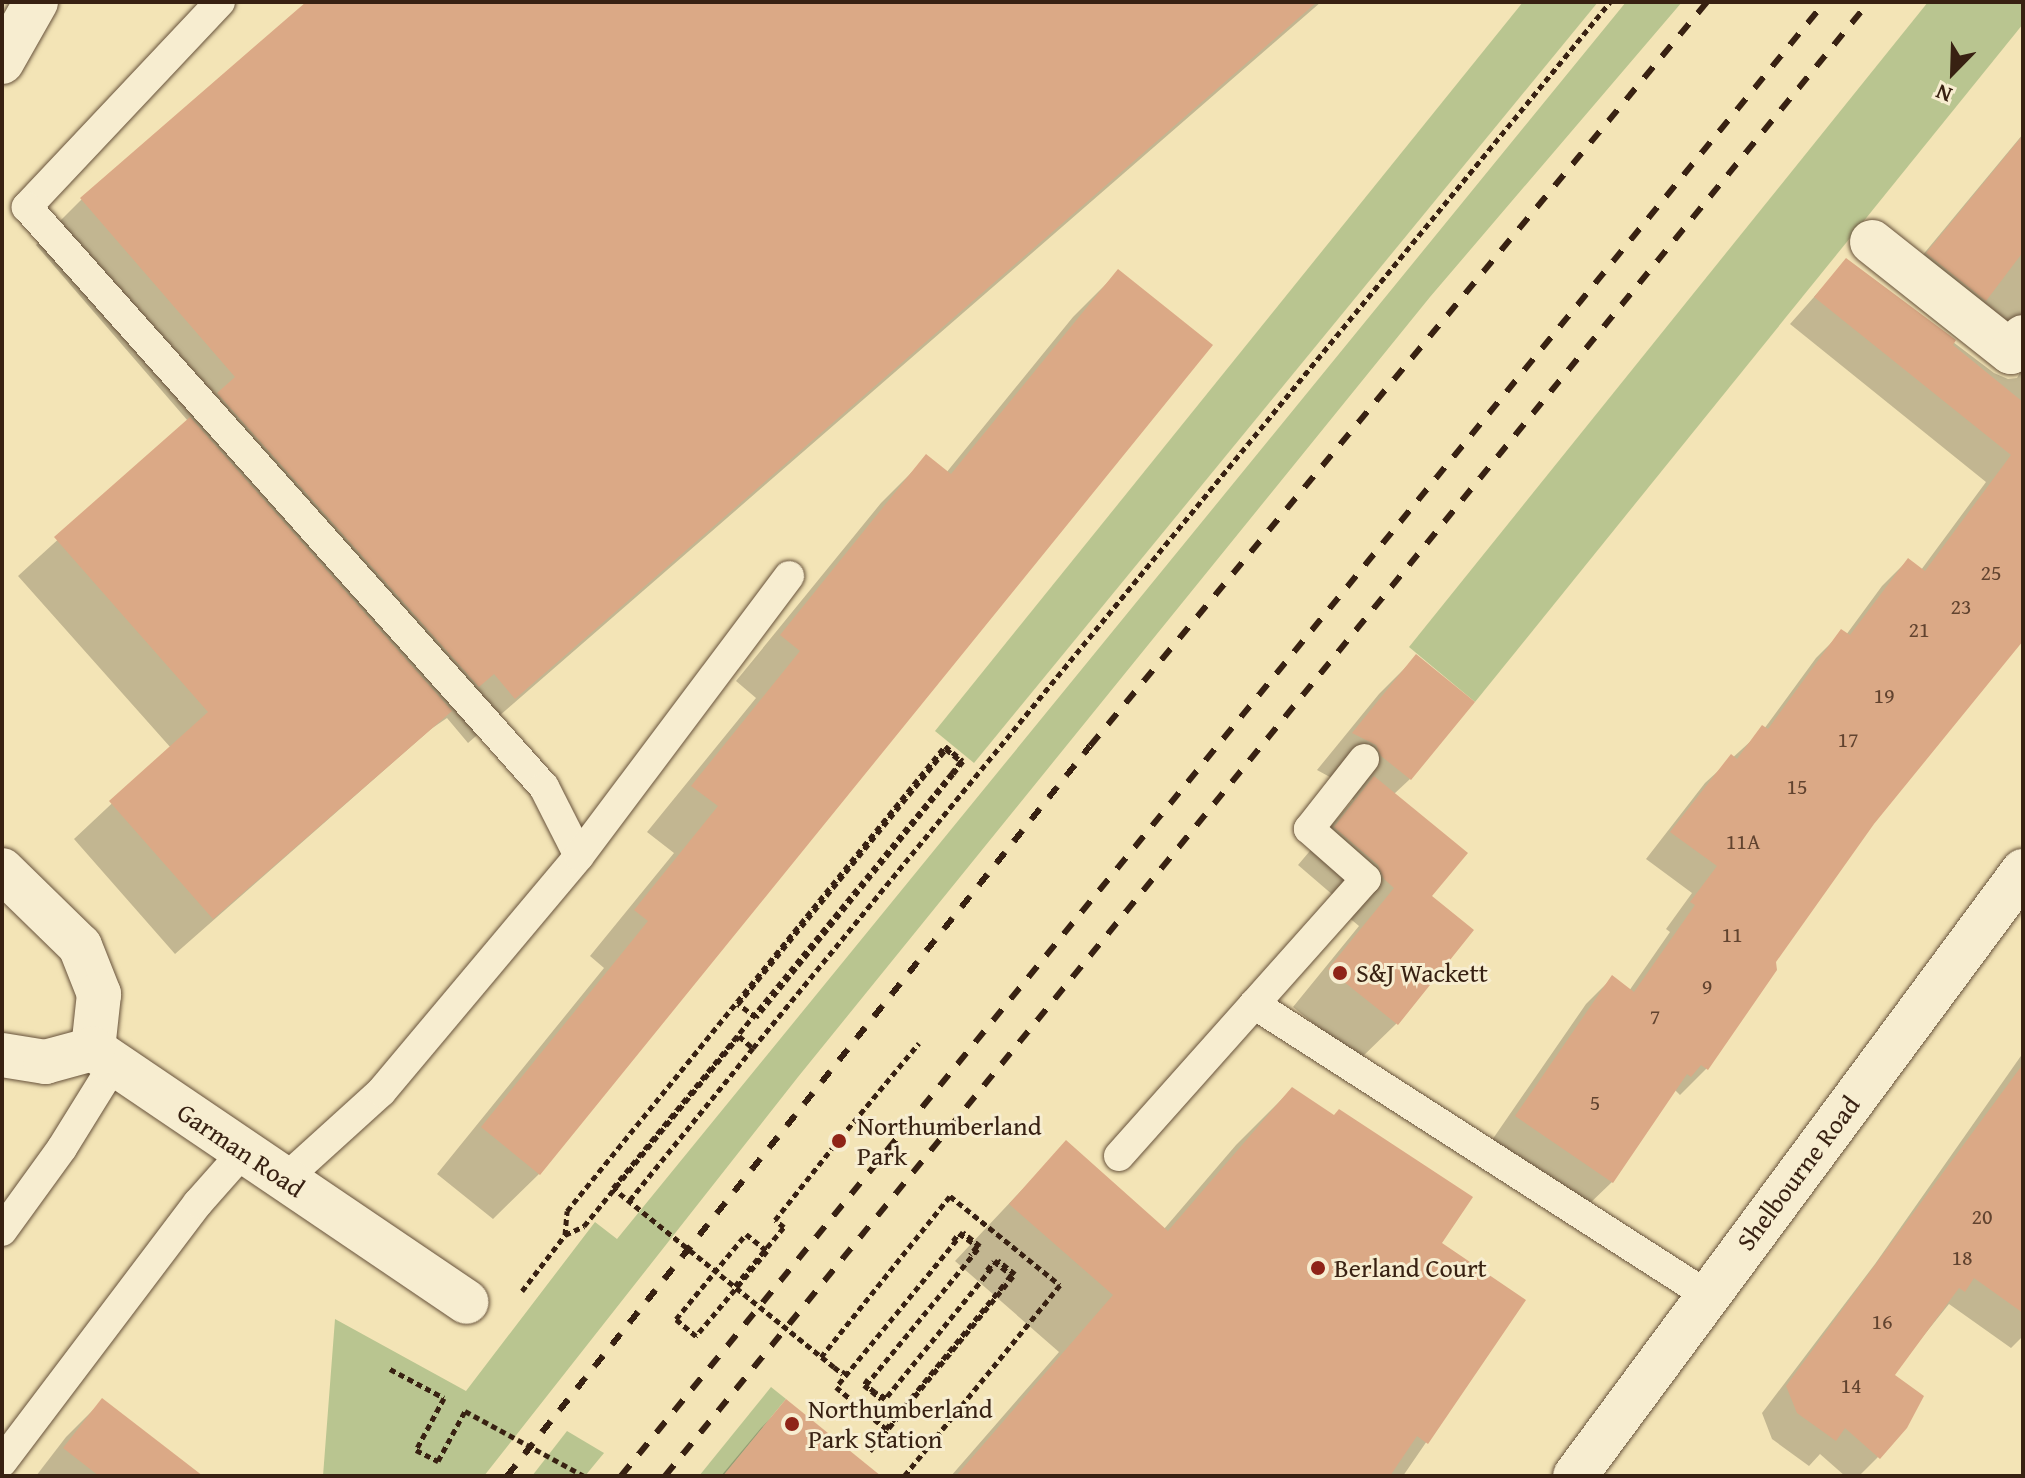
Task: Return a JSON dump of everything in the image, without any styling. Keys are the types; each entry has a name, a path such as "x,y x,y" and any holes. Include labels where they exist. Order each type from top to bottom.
{"street":[{"path":"2,62 36,2"},
{"path":"1872,242 2011,352 2023,337"},
{"path":"2,870 80,946 99,994 103,1057 45,1062 2,1055"},
{"name":"Shelbourne Road","path":"1575,1476 2023,871"},
{"name":"Garman Road","path":"103,1057 466,1302"}],"lane":[{"path":"220,2 27,207 544,787 579,856"},
{"path":"285,1179 381,1092 579,856 789,576"},
{"path":"1119,1156 1366,879 1309,829 1364,759"},
{"path":"1254,1004 1707,1295"},
{"path":"2,1231 62,1148 103,1057"},
{"path":"2,1462 198,1203 244,1151"}],"path":[{"path":"629,1201 1610,2"},
{"path":"565,1235 567,1211 945,746 963,761 756,1017 747,1010 738,1004 946,749 961,761 775,988 766,1000 756,1012 746,1024 613,1188 715,1271 738,1285 843,1374 959,1233 968,1240 977,1246 864,1385 881,1399 885,1394 895,1383 994,1261 1003,1268 1011,1275 886,1429 836,1387 954,1243 963,1232 980,1246 866,1385 875,1392 885,1399 906,1372 981,1281 990,1270 998,1260 1015,1274 870,1451"},
{"path":"466,1302 498,1322 565,1235 584,1226 739,1036 753,1048"},
{"path":"738,1285 784,1227 775,1220 919,1043"},
{"path":"821,1357 950,1196 1060,1285 904,1476"},
{"path":"746,1234 767,1251 696,1336 676,1319 715,1271 746,1234"},
{"path":"390,1369 444,1398 416,1450 438,1461 465,1411 584,1476"}],"green space":[{"path":"1523,2 1598,2 974,763 935,731"},
{"path":"1626,2 1682,2 1430,297 798,1077 484,1476 323,1476 335,1319 466,1391 595,1222 617,1239"},
{"path":"1928,2 2023,2 2023,24 1475,702 1409,647"},
{"path":"771,1387 786,1399 723,1476 699,1476"},
{"path":"567,1431 604,1453 585,1476 532,1476"}],"building":[{"path":"306,2 1317,2 515,699 494,674 479,687 217,393 235,377 80,198"},
{"path":"2023,135 2023,252 1986,301 1926,253"},
{"path":"1846,258 1956,340 1953,345 2023,402 2023,641 1874,824 1776,962 1777,970 1708,1070 1701,1065 1691,1077 1687,1074 1613,1183 1515,1116 1612,975 1634,992 1695,905 1690,902 1717,866 1670,832 1731,754 1737,759 1762,725 1768,729 1841,629 1850,635 1908,558 1925,571 2011,455 1814,297"},
{"path":"1118,269 1213,345 540,1175 481,1127 648,921 634,910 718,806 691,786 800,651 780,635 926,454 951,474"},
{"path":"190,417 452,711 213,919 109,801 208,712 54,537"},
{"path":"1416,654 1475,702 1411,780 1381,756 1376,745 1352,733"},
{"path":"1374,776 1468,853 1432,896 1474,930 1398,1025 1328,969 1394,888 1384,879 1378,865 1334,827"},
{"path":"2023,1064 2023,1313 1974,1278 1965,1292 1959,1288 1895,1375 1924,1396 1907,1428 1880,1459 1845,1428 1836,1441 1797,1413 1786,1386"},
{"name":"Berland Court","path":"1292,1087 1334,1115 1339,1109 1473,1197 1442,1243 1526,1300 1428,1444 1417,1436 1390,1476 956,1476 1113,1295 1009,1204 1066,1140 1168,1231"},
{"path":"102,1398 203,1476 99,1476 63,1448"},
{"name":"Northumberland Park Station","path":"786,1399 881,1476 723,1476"}],"railway":[{"path":"507,1476 1090,746 1707,2"},
{"path":"621,1476 1825,2"},
{"path":"665,1476 1869,2"}],"place":[{"name":"S&J Wackett","path":"1340,973"},
{"name":"Northumberland Park","path":"839,1141"},
{"name":"Berland Court","path":"1318,1268"},
{"name":"Northumberland Park Station","path":"792,1424"}]}
